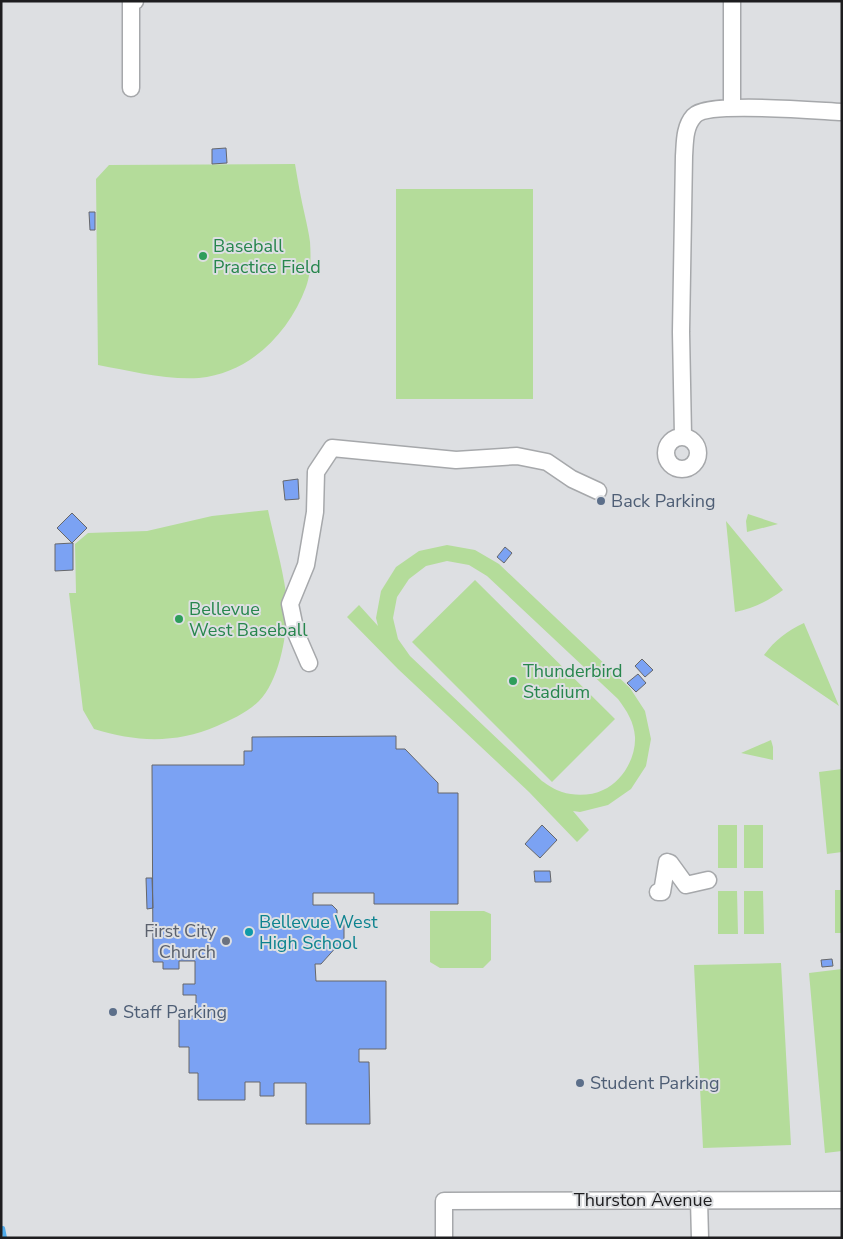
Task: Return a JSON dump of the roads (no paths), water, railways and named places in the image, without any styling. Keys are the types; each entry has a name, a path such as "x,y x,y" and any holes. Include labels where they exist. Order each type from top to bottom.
{"street":[{"path":"131,88 131,1 135,1"},
{"path":"732,1 732,107"},
{"path":"683,436 681,332 684,156 686,132 693,116 699,112 732,107 842,112"},
{"path":"310,664 296,633 290,604 306,566 315,512 316,472 332,448 456,460 517,456 547,462 572,479 598,491"},
{"path":"658,892 662,892 667,862 670,862 686,885 708,880"},
{"path":"699,1200 700,1238"},
{"name":"Thurston Avenue","path":"444,1238 444,1201 842,1200"}],"waterway":[{"path":"3,1228 5,1238"}],"place":[{"name":"Baseball Practice Field","path":"203,256"},
{"name":"Back Parking","path":"601,501"},
{"name":"Bellevue West Baseball","path":"179,619"},
{"name":"Thunderbird Stadium","path":"513,681"},
{"name":"Bellevue West High School","path":"249,932"},
{"name":"First City Church","path":"226,941"},
{"name":"Staff Parking","path":"113,1012"},
{"name":"Student Parking","path":"580,1083"}]}
